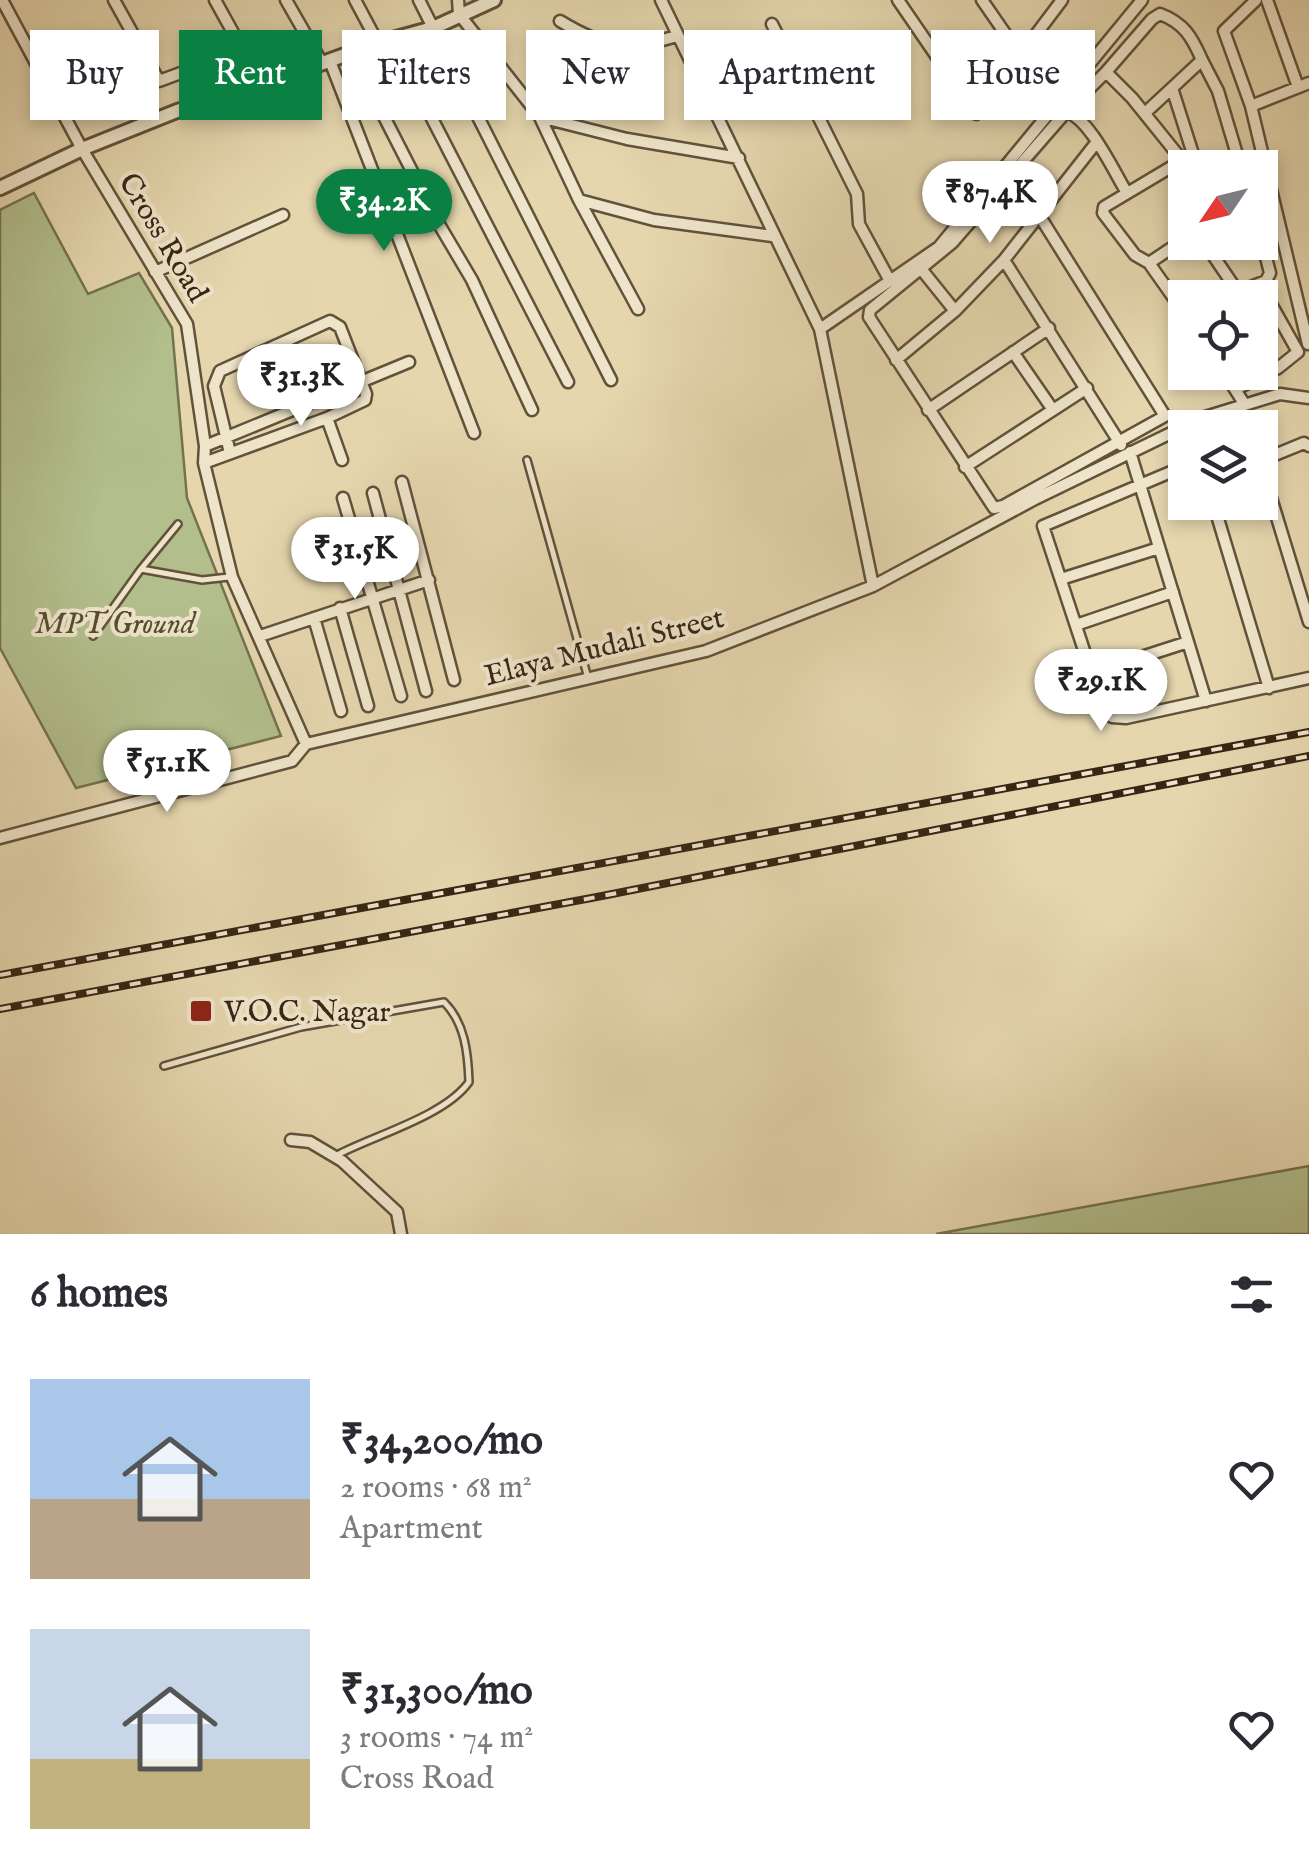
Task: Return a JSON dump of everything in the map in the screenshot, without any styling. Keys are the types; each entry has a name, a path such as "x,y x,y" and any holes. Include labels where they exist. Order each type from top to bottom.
{"street":[{"name":"Cross Road","path":"2,0 82,150 187,324 205,446 204,463 232,577 306,744"},
{"path":"114,0 158,80 179,73"},
{"path":"215,0 232,30"},
{"path":"286,0 326,62 474,433"},
{"path":"355,0 377,30"},
{"path":"418,0 611,380"},
{"path":"426,30 458,7 494,0"},
{"path":"661,0 820,329 873,586"},
{"path":"898,0 931,48"},
{"path":"982,0 1003,30"},
{"path":"820,329 939,247 1142,0"},
{"path":"1256,0 1224,31 1251,106 1308,344"},
{"path":"1251,106 1303,85 1267,0"},
{"path":"1039,30 1060,1"},
{"path":"458,7 526,97"},
{"path":"1095,83 1152,20 1160,14 1175,20 1191,34 1218,91 1236,150"},
{"path":"560,21 593,41 627,46 677,36"},
{"path":"772,24 858,194 859,224 890,281"},
{"path":"322,63 342,57"},
{"path":"1145,113 1202,60"},
{"path":"1106,72 1181,150"},
{"path":"1172,88 1186,150"},
{"path":"0,188 179,111"},
{"path":"386,120 472,280 532,410"},
{"path":"427,120 568,382"},
{"path":"542,120 638,310"},
{"path":"555,120 627,139 738,158"},
{"path":"1040,215 1165,416 998,507 991,505 965,467 869,314 952,243 1059,120"},
{"path":"1082,120 1127,193"},
{"path":"896,360 955,310 1004,260 1096,142"},
{"path":"1168,169 1104,207 1103,213 1135,255 1149,262 1168,289"},
{"path":"579,200 654,220 772,236"},
{"path":"156,272 283,215"},
{"path":"1149,262 1168,250"},
{"path":"1004,260 1128,453 1206,701"},
{"path":"922,270 955,310"},
{"path":"1278,316 1298,352 1278,368"},
{"path":"204,463 327,418 365,400 340,326 330,321 220,371 214,386 230,453"},
{"path":"928,410 1049,328"},
{"path":"1014,352 1053,410"},
{"path":"205,446 409,362"},
{"path":"965,467 1088,388"},
{"path":"1236,390 1245,405"},
{"name":"Elaya Mudali Street","path":"1232,410 1280,394 1309,398"},
{"path":"327,418 342,460"},
{"name":"Elaya Mudali Street","path":"0,838 292,761 306,744 706,651 873,586 1034,498 1168,436"},
{"path":"1278,454 1304,443 1309,446"},
{"path":"1168,473 1043,526 1103,708 1112,717 1126,718 1309,678"},
{"path":"402,482 454,680"},
{"path":"373,492 426,690"},
{"path":"344,498 401,696"},
{"path":"1217,520 1268,688"},
{"path":"1278,520 1309,622"},
{"path":"1061,579 1160,548"},
{"path":"260,636 428,580"},
{"path":"1076,625 1173,592"},
{"path":"340,608 368,706"},
{"path":"314,618 342,711"},
{"path":"1092,673 1188,642"},
{"path":"291,1140 310,1142 334,1156 397,1212 402,1234"}],"lane":[{"path":"527,460 588,678"},
{"path":"93,636 178,524"},
{"path":"141,569 202,580 232,577"},
{"path":"164,1066 300,1028 444,1002 462,1029 469,1082 444,1105 334,1156"}],"green space":[{"name":"MPT Ground","path":"34,193 88,294 139,273 172,328 187,498 281,736 76,788 0,648 0,210"},
{"path":"1309,1166 1309,1234 936,1234"}],"railway":[{"path":"0,975 1309,732"},
{"path":"0,1009 602,896 1309,756"}],"place":[{"name":"V.O.C. Nagar","path":"201,1011"}]}
